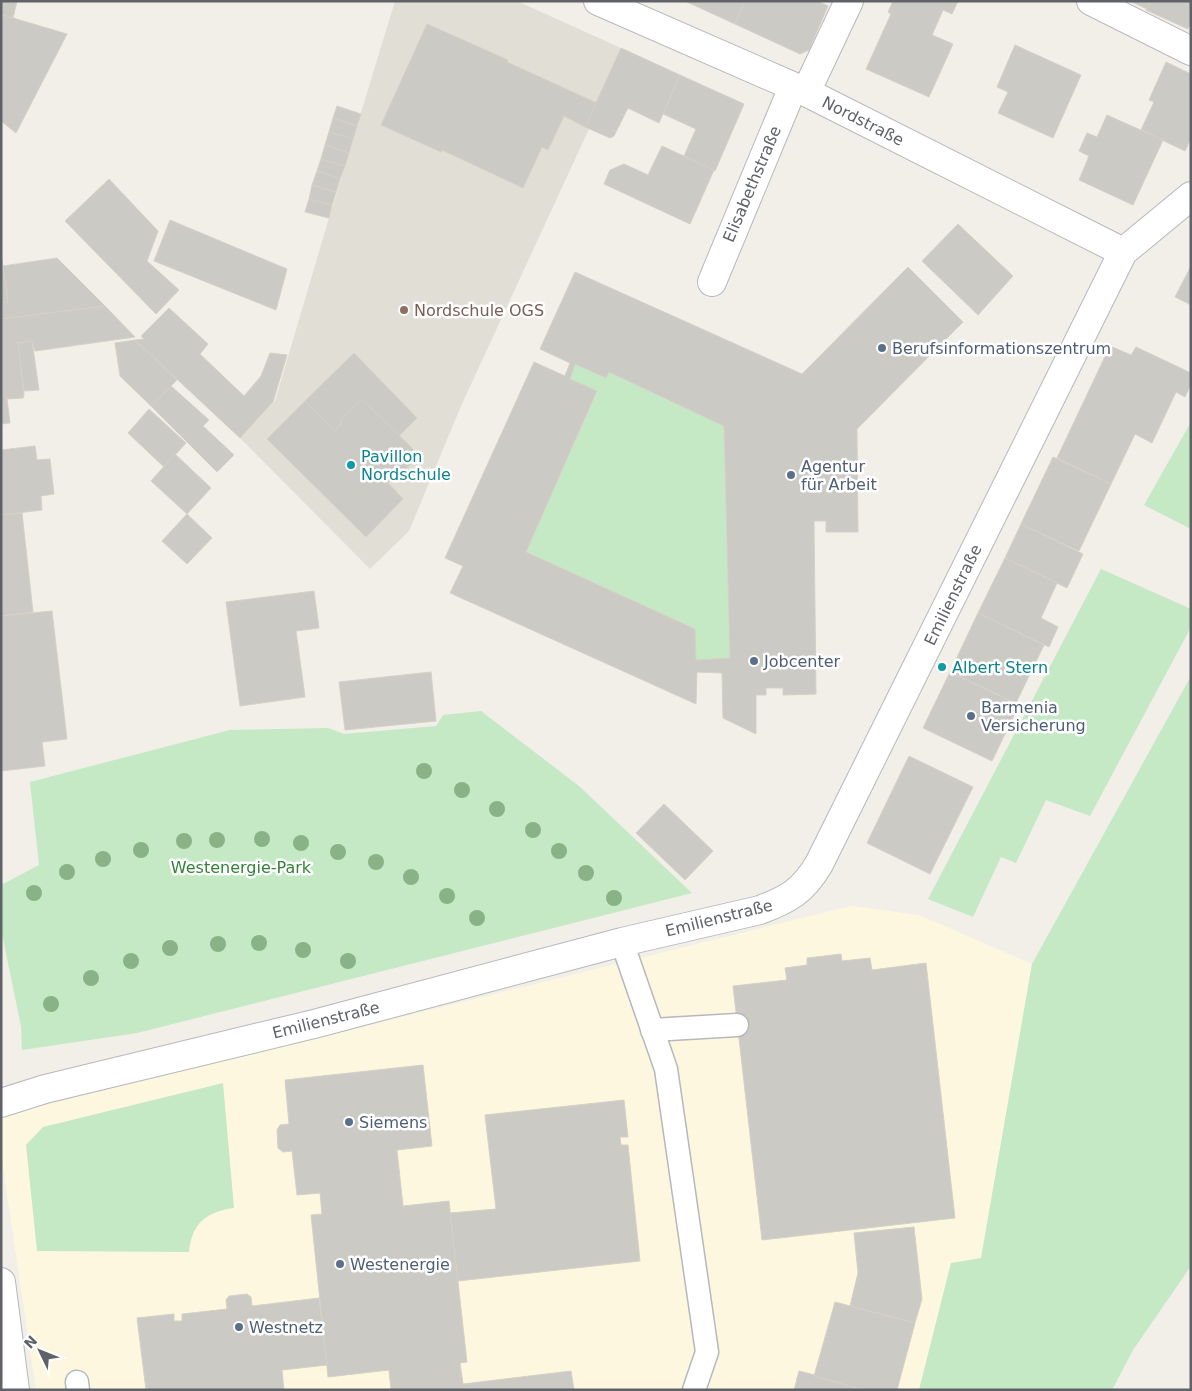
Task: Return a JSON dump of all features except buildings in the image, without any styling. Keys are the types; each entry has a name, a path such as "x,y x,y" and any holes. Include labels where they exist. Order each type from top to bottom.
{"street":[{"name":"Nordstraße","path":"598,1 799,90 1123,252"},
{"name":"Elisabethstraße","path":"712,282 799,90 849,1"},
{"path":"1090,1 1191,51"},
{"name":"Emilienstraße","path":"1,1103 45,1089 314,1024 622,942 760,910 784,901 809,881 828,847 1123,252 1191,196"},
{"path":"1,1282 15,1390"}],"lane":[{"path":"622,942 666,1069 707,1352 694,1390"},
{"path":"652,1030 737,1025"}],"shaded area":[{"name":"Nordschule OGS","path":"395,1 517,1 621,48 586,127 589,129 461,406 409,531 370,569 240,438 275,401"},
{"name":"Westnetz","path":"851,906 919,915 1032,964 981,1259 951,1263 919,1390 36,1390 1,1153 1,1116"}],"green space":[{"path":"575,364 606,378 609,372 724,426 730,658 696,660 695,629 526,552 597,392 570,379"},
{"path":"1191,422 1191,529 1144,505"},
{"path":"1101,569 1191,609 1191,627 1090,816 1046,800 1016,863 1001,857 973,917 928,899"},
{"path":"1191,676 1191,1266 1133,1350 1112,1390 919,1390 951,1263 981,1258 1032,964"},
{"name":"Westenergie-Park","path":"481,711 579,786 692,893 137,1033 22,1050 21,1026 1,929 1,885 39,865 30,782 230,730 328,728 344,734 436,726 443,715"},
{"path":"223,1083 234,1208 216,1212 202,1221 193,1233 189,1252 37,1251 26,1145 43,1127"}],"place":[{"name":"Nordschule OGS","path":"404,310"},
{"name":"Berufsinformationszentrum","path":"882,348"},
{"name":"Pavillon Nordschule","path":"351,465"},
{"name":"Agentur für Arbeit","path":"791,475"},
{"name":"Jobcenter","path":"754,661"},
{"name":"Albert Stern","path":"942,667"},
{"name":"Barmenia Versicherung","path":"971,716"},
{"name":"Siemens","path":"349,1122"},
{"name":"Westenergie","path":"340,1264"},
{"name":"Westnetz","path":"239,1327"}]}
